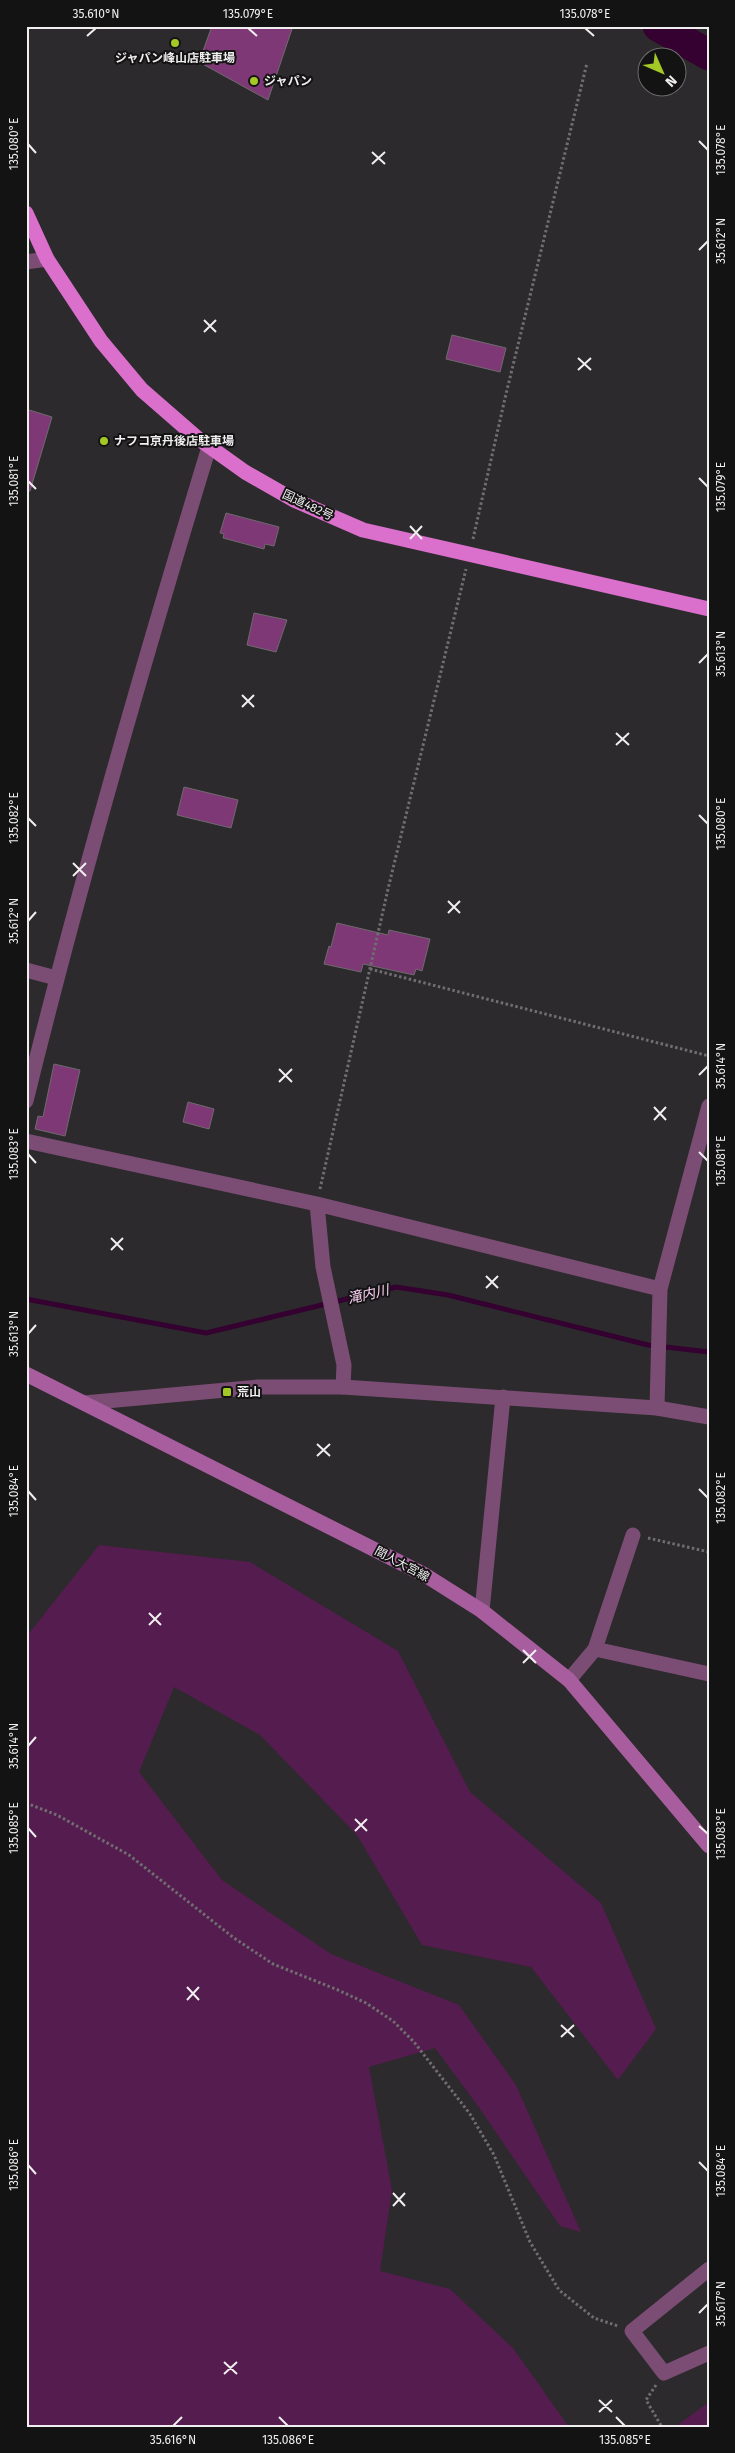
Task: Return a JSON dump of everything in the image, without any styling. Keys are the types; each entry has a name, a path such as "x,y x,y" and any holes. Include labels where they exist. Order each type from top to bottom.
{"highway":[{"name":"国道482号","path":"26,212 47,259 101,341 142,390 209,447 245,472 294,500 363,530 470,556 709,609"}],"main road":[{"name":"間人大宮線","path":"26,1374 425,1575 482,1611 569,1680 709,1846"}],"street":[{"path":"26,262 47,259"},
{"path":"26,1101 56,978 111,777 209,447"},
{"path":"26,970 56,978"},
{"path":"657,1408 660,1289 709,1106"},
{"path":"26,1141 317,1204 660,1289"},
{"path":"317,1204 323,1267 344,1365 343,1387"},
{"path":"84,1403 258,1387 343,1387 657,1408 709,1417"},
{"path":"482,1611 503,1397"},
{"path":"569,1680 594,1649 632,1535"},
{"path":"594,1649 709,1674"},
{"path":"709,2269 632,2331 664,2373 709,2353"}],"path":[{"path":"317,1204 370,969 470,556 506,394 587,63"},
{"path":"370,969 709,1056"},
{"path":"632,1535 709,1552"},
{"path":"26,1803 57,1815 129,1855 234,1938 273,1964 338,1990 366,2004 393,2021 414,2042 470,2114 494,2154 530,2242 559,2290 594,2318 632,2331"},
{"path":"662,2427 646,2400 664,2373"}],"shaded area":[{"path":"99,1545 250,1562 398,1651 470,1792 601,1903 656,2029 618,2080 531,1967 422,1945 357,1835 260,1735 174,1687 139,1772 222,1880 331,1954 459,2005 516,2085 581,2232 560,2226 480,2109 435,2048 369,2067 392,2190 380,2271 450,2289 513,2348 569,2427 26,2427 26,1637"},
{"path":"709,2402 709,2427 680,2427 679,2424"}],"building":[{"name":"ジャパン","path":"212,26 293,26 268,100 199,62"},
{"path":"452,335 506,348 500,372 446,359"},
{"path":"26,409 52,417 30,491 26,491"},
{"path":"226,513 279,527 274,546 265,544 264,549 223,538 224,534 220,533"},
{"path":"254,613 287,620 276,652 247,645"},
{"path":"184,787 238,800 231,828 177,815"},
{"path":"337,923 388,935 389,930 430,939 422,971 416,969 414,975 363,964 361,972 324,964 329,946 331,947"},
{"path":"54,1064 80,1070 65,1136 35,1129 38,1116 43,1117"},
{"path":"188,1102 214,1109 209,1129 183,1122"}],"waterway":[{"path":"658,26 709,55"},
{"name":"滝内川","path":"26,1299 206,1333 396,1287 448,1295 648,1345 709,1352"}],"place":[{"name":"ジャパン峰山店駐車場","path":"175,43"},
{"name":"ジャパン","path":"254,81"},
{"name":"ナフコ京丹後店駐車場","path":"104,441"},
{"name":"荒山","path":"227,1392"}]}
